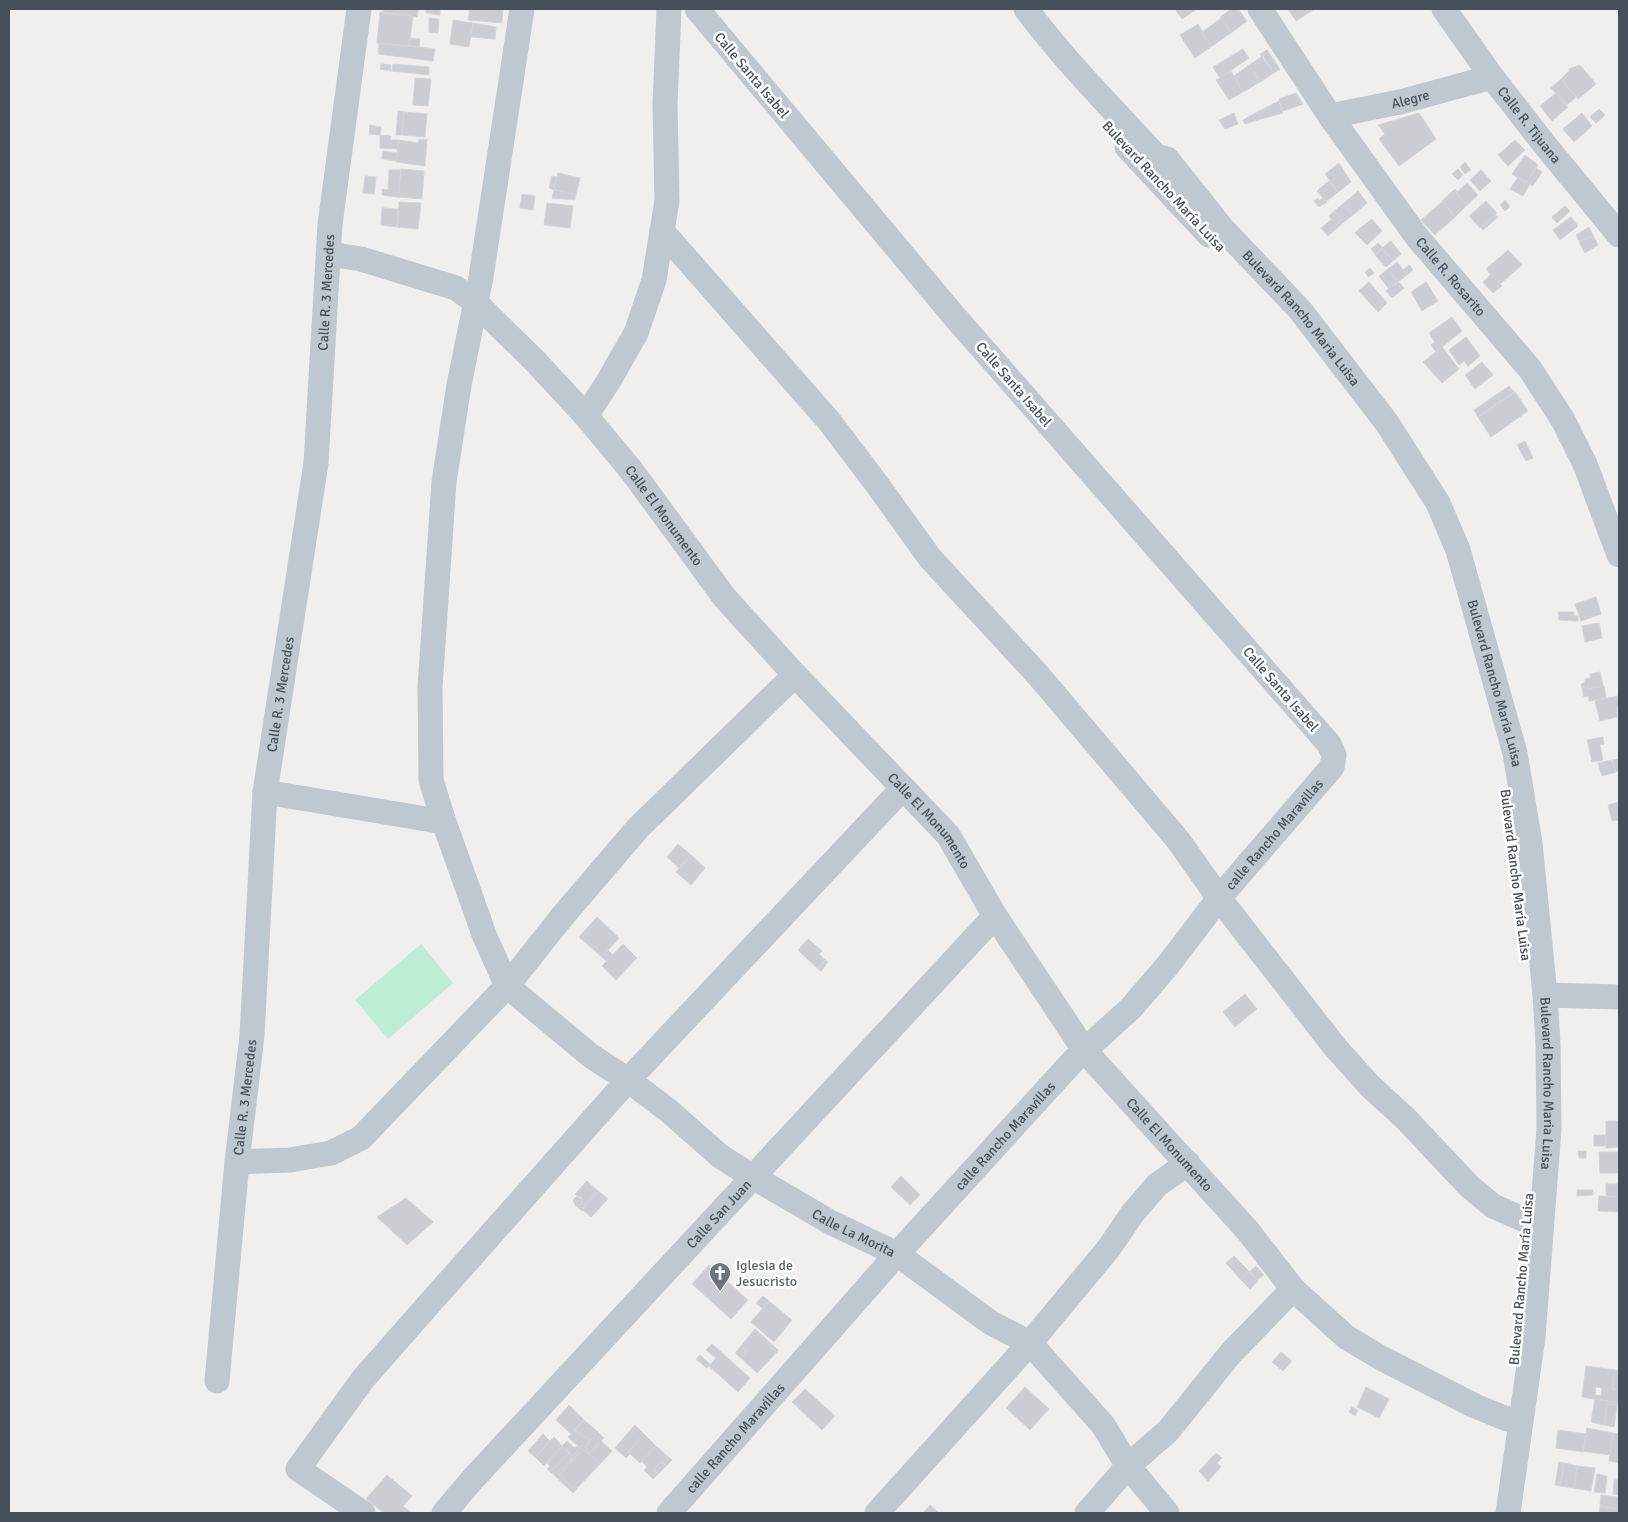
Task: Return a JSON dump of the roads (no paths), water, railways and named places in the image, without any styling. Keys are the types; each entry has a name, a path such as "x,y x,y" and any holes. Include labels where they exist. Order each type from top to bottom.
{"street":[{"name":"Calle R. 3 Mercedes","path":"216,1382 237,1162 252,1036 265,792 316,463 330,224 359,9"},
{"path":"508,986 486,937 444,822 432,780 430,687 444,482 459,385 481,278 522,9"},
{"path":"586,416 608,382 636,332 654,280 667,201 665,104 669,9"},
{"name":"Calle Santa Isabel","path":"697,9 954,316 1330,744 1334,756"},
{"name":"Bulevard Rancho María Luisa","path":"1008,9 1072,87 1302,336 1394,454 1421,502 1441,544 1501,759 1526,950 1532,1056 1533,1124 1517,1347 1493,1513"},
{"name":"Bulevard Rancho Maria Luisa","path":"1026,9 1040,28 1156,156 1167,159 1222,228 1300,310 1388,422 1438,503 1458,550 1515,753 1530,842 1548,1044 1549,1129 1533,1337 1508,1513"},
{"name":"Calle R. Rosarito","path":"1260,9 1330,116 1417,237 1530,369 1563,420 1585,464 1619,555"},
{"name":"Calle R. Tijuana","path":"1444,9 1492,77 1619,235"},
{"name":"Alegre","path":"1330,116 1400,102 1492,77"},
{"path":"662,231 829,421 930,558 1038,675 1178,840 1219,898 1335,1047 1370,1086 1406,1119 1469,1186 1493,1206 1527,1222"},
{"name":"Calle El Monumento","path":"329,254 361,259 456,288 475,302 535,361 586,416 631,470 725,598 795,675 948,835 994,916 1085,1051 1248,1231 1293,1289 1346,1336 1374,1354 1457,1398 1507,1419"},
{"path":"237,1162 290,1160 331,1153 361,1138 508,986 561,918 638,828 795,675"},
{"name":"calle Rancho Maravillas","path":"669,1513 897,1254 1074,1060 1131,1008 1168,965 1219,898 1332,767 1334,756"},
{"path":"363,1513 298,1469 363,1379 628,1080 903,788"},
{"path":"265,792 444,822"},
{"name":"Calle San Juan","path":"444,1513 471,1481 994,916"},
{"name":"Calle La Morita","path":"508,986 591,1056 628,1080 669,1111 720,1156 830,1222 897,1254 991,1323 1030,1343 1103,1425 1128,1466 1167,1513"},
{"path":"1545,995 1619,997"},
{"path":"876,1513 1030,1343 1109,1248 1132,1214 1157,1185 1188,1163"},
{"path":"1086,1513 1128,1466 1168,1431 1231,1353 1293,1289"}],"place":[{"name":"Iglesia de Jesucristo","path":"720,1292"}]}
